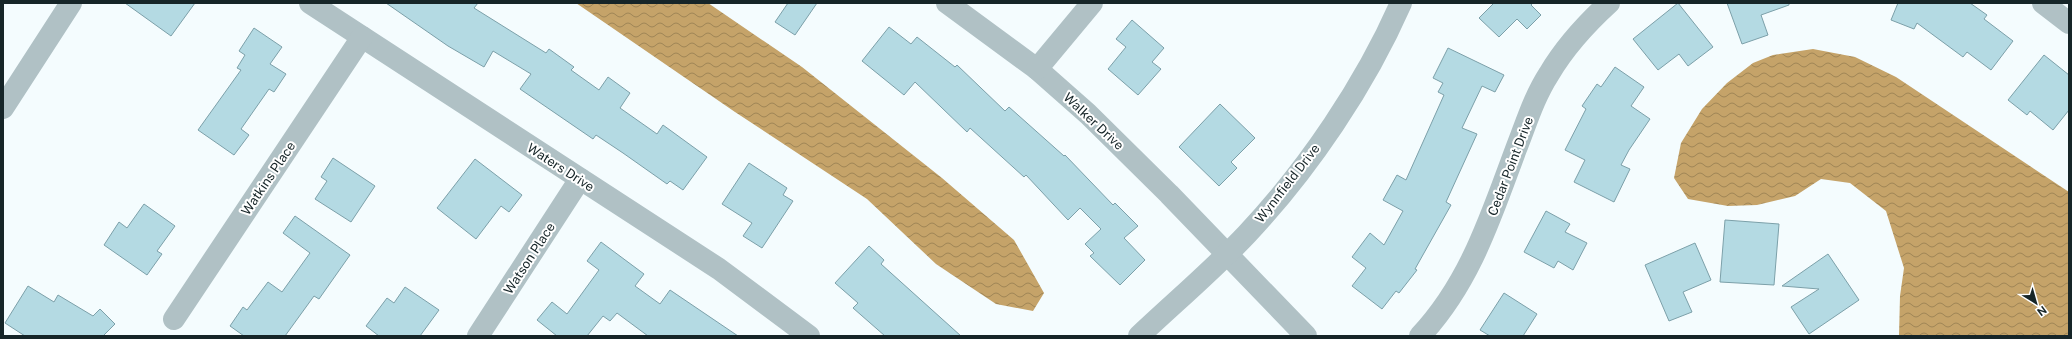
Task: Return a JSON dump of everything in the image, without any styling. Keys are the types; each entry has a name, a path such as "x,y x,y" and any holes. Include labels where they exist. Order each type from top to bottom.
{"street":[{"path":"3,108 71,3"},
{"name":"Waters Drive","path":"310,3 719,269 809,336"},
{"name":"Walker Drive","path":"946,3 1038,69 1135,159 1306,336"},
{"path":"1038,69 1092,3"},
{"name":"Wynnfield Drive","path":"1139,336 1227,254 1269,209 1324,136 1370,63 1401,3"},
{"name":"Cedar Point Drive","path":"1420,336 1439,316 1470,266 1529,115 1548,74 1582,28 1609,3"},
{"path":"2043,3 2069,23"},
{"name":"Watkins Place","path":"174,319 362,37"},
{"name":"Watson Place","path":"478,336 580,179"}],"water":[{"path":"576,3 708,3 802,67 942,178 1014,240 1044,293 1033,311 996,304 936,264 867,199 735,112"},
{"path":"1813,49 1855,57 1896,77 2069,192 2069,336 1899,336 1900,296 1904,268 1886,211 1850,183 1821,179 1795,196 1757,205 1728,206 1688,199 1674,178 1681,143 1702,109 1727,83 1753,63 1773,55"}],"building":[{"path":"125,3 195,3 171,36"},
{"path":"386,3 478,3 474,8 546,53 549,49 574,67 571,70 599,90 608,77 630,93 620,108 657,134 663,125 707,157 683,190 670,181 667,184 596,135 593,139 520,89 531,74 493,51 484,67 448,46"},
{"path":"788,3 817,3 795,35 775,22"},
{"path":"1494,3 1533,3 1531,5 1541,15 1527,29 1517,19 1499,37 1479,18"},
{"path":"1678,3 1713,47 1688,66 1679,54 1658,70 1633,39"},
{"path":"1727,3 1789,3 1789,5 1761,15 1768,35 1742,44"},
{"path":"1898,3 1970,3 1987,15 1984,19 2013,41 1991,70 1967,52 1963,57 1917,23 1914,29 1891,20"},
{"path":"1132,20 1164,48 1152,62 1161,69 1138,95 1108,69 1126,47 1116,39"},
{"path":"889,27 911,44 917,37 955,67 957,65 1005,111 1009,107 1064,156 1065,155 1113,205 1115,203 1138,226 1124,238 1145,260 1120,285 1090,256 1094,253 1085,244 1101,229 1080,208 1068,220 1026,175 1024,177 970,128 967,132 915,82 904,95 862,61"},
{"path":"254,28 282,47 270,64 286,74 274,92 269,89 241,129 249,135 234,155 198,130 241,70 237,68 245,55 239,51"},
{"path":"1448,48 1504,75 1495,92 1482,86 1462,128 1477,134 1446,202 1451,205 1415,269 1417,270 1399,293 1396,291 1382,309 1352,286 1366,268 1352,257 1370,233 1384,245 1403,211 1383,200 1397,175 1406,180 1444,95 1438,92 1443,83 1433,78"},
{"path":"2044,55 2069,75 2069,110 2053,130 2030,111 2027,115 2008,100"},
{"path":"1615,67 1644,87 1631,106 1650,119 1629,150 1621,165 1630,169 1614,202 1574,182 1585,160 1565,150 1586,109 1582,106 1597,84 1601,87"},
{"path":"1220,104 1255,138 1231,162 1237,168 1219,186 1179,147"},
{"path":"333,158 375,186 351,222 315,199 327,181 321,177"},
{"path":"475,159 522,195 509,212 501,206 476,239 437,208"},
{"path":"749,163 787,188 783,195 793,201 762,248 743,236 752,223 722,204"},
{"path":"144,204 175,226 157,251 162,254 147,275 104,245 119,222 127,228"},
{"path":"1546,211 1570,224 1565,232 1587,243 1573,270 1558,261 1554,268 1524,252"},
{"path":"295,216 350,255 319,299 314,296 285,336 244,336 230,326 243,307 247,310 268,282 282,292 310,253 283,233"},
{"path":"1725,220 1779,224 1774,285 1720,282"},
{"path":"601,242 644,274 635,286 660,304 670,290 738,336 648,336 617,313 610,321 603,316 587,336 557,336 537,320 552,302 567,314 599,270 587,261"},
{"path":"1695,243 1711,280 1683,292 1692,312 1669,321 1645,265"},
{"path":"869,246 884,260 881,264 961,336 885,336 853,308 858,303 835,283"},
{"path":"1828,254 1859,300 1809,334 1791,307 1819,289 1782,286"},
{"path":"28,286 54,302 58,295 93,316 100,309 115,324 103,336 25,336 5,323"},
{"path":"405,287 439,310 420,336 379,336 366,326 387,298 394,303"},
{"path":"1504,293 1537,314 1523,336 1490,336 1480,330"}]}
